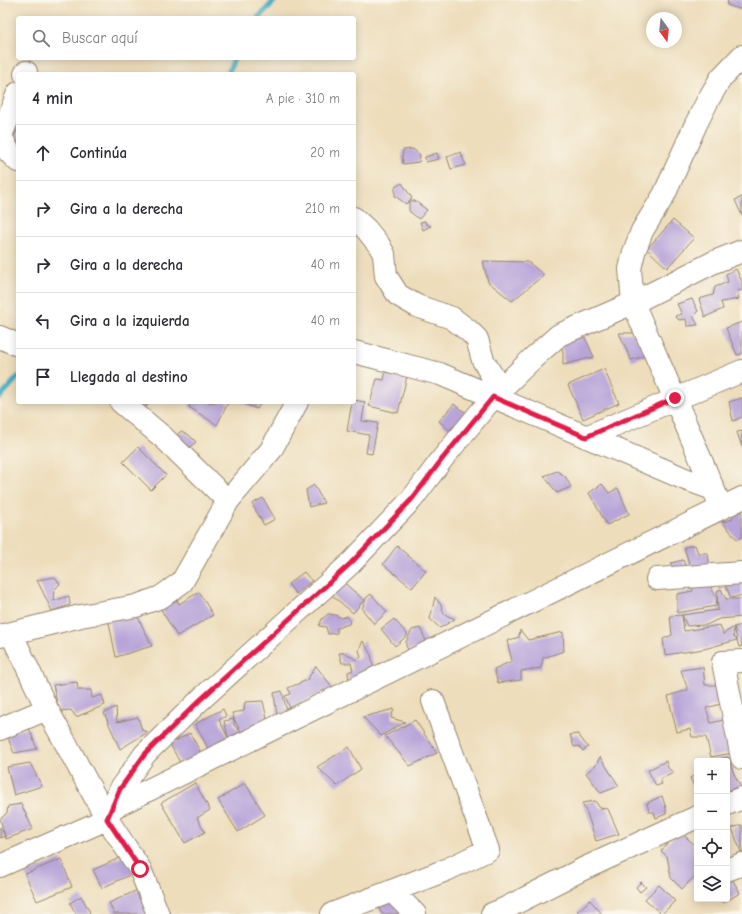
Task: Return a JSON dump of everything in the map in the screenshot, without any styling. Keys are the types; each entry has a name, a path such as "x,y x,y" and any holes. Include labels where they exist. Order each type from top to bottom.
{"street":[{"path":"717,498 675,398 632,303 630,269 634,252 642,231 664,195 708,100 721,78 742,56"},
{"path":"16,97 1,136 9,152 16,159"},
{"path":"356,220 379,245 384,254 386,276 398,295 417,306 452,318 477,339 483,360 491,374 498,393"},
{"path":"109,814 120,789 145,754 199,701 356,558 412,499 443,458 498,393 532,359 559,335 632,303 714,262 742,251"},
{"path":"0,337 16,344"},
{"path":"356,352 440,374 498,393 586,437 685,479 717,498"},
{"path":"586,437 675,398 742,371"},
{"path":"123,404 164,438 228,501"},
{"path":"158,914 140,869 47,709 6,634 81,616 136,606 161,597 182,582 228,501 271,450 296,404"},
{"path":"0,866 109,814 717,498 742,498"},
{"path":"657,579 742,573"},
{"path":"742,661 723,662 742,758"},
{"path":"332,914 446,870 488,850 433,701"},
{"path":"0,729 47,709"},
{"path":"730,803 742,798"},
{"path":"492,914 694,818"},
{"path":"730,869 742,864"},
{"path":"392,891 415,914"}],"building":[{"path":"728,0 742,0 742,10 727,5"},
{"path":"16,132 16,148 10,143"},
{"path":"413,149 420,155 419,162 403,164 403,150"},
{"path":"461,152 466,165 451,169 447,157"},
{"path":"437,153 439,159 426,162 425,157"},
{"path":"402,183 412,198 406,204 395,196 395,187"},
{"path":"742,197 742,216 735,200"},
{"path":"409,201 415,201 427,210 419,219 409,211"},
{"path":"673,220 694,238 667,268 647,249"},
{"path":"425,221 426,224 431,226 423,230 420,222"},
{"path":"483,261 528,262 544,275 512,301 488,282"},
{"path":"736,269 742,282 742,290 737,291 739,299 721,302 723,309 705,317 699,299 713,295 715,287 728,282 726,274"},
{"path":"692,299 698,311 693,316 698,325 687,326 686,319 679,320 675,316 682,314 677,304"},
{"path":"742,322 742,354 737,355 726,328"},
{"path":"619,333 636,333 649,355 631,360"},
{"path":"584,336 594,357 563,365 563,352 559,339"},
{"path":"604,369 619,403 583,419 568,385"},
{"path":"386,370 407,376 398,413 369,406 377,379 384,380"},
{"path":"742,398 742,417 733,421 729,402"},
{"path":"356,400 365,402 362,421 378,423 372,454 366,453 369,435 347,431 352,404 356,404"},
{"path":"137,404 149,404 141,411"},
{"path":"190,404 228,404 217,425 189,407"},
{"path":"245,404 260,404 257,409"},
{"path":"454,404 469,414 449,430 439,421"},
{"path":"181,431 189,435 196,442 185,451 173,439"},
{"path":"742,431 742,447 737,432"},
{"path":"138,447 166,475 151,490 123,462"},
{"path":"557,471 565,476 571,487 557,493 544,476"},
{"path":"602,484 609,493 618,488 629,514 607,525 589,493"},
{"path":"314,485 324,503 309,507 306,490"},
{"path":"263,498 275,519 264,525 252,504"},
{"path":"742,505 742,537 737,539 722,522 733,519 730,508"},
{"path":"695,545 698,553 708,553 710,570 692,573 684,547"},
{"path":"397,546 426,571 412,588 383,564"},
{"path":"683,560 687,570 673,575 671,563"},
{"path":"304,572 312,581 296,594 288,584"},
{"path":"55,577 60,584 54,590 53,601 69,596 70,605 52,611 37,580"},
{"path":"340,579 364,600 353,613 328,592"},
{"path":"742,581 742,595 731,598 724,582"},
{"path":"709,583 717,599 716,606 677,613 677,594 693,591 691,586"},
{"path":"721,589 726,599 742,599 742,617 719,619 706,625 687,626 682,615 718,610 717,591"},
{"path":"199,592 213,615 177,636 157,603 173,593 179,604"},
{"path":"371,594 387,612 374,624 362,609 366,598"},
{"path":"435,597 441,605 444,614 455,619 440,628 430,619"},
{"path":"135,611 152,646 116,657 108,618"},
{"path":"328,614 342,618 347,616 350,621 349,624 337,628 337,633 328,634 326,627 319,626 322,619"},
{"path":"682,615 684,631 720,625 723,634 734,627 733,636 737,640 704,649 665,655 663,639 672,635 670,616"},
{"path":"394,619 408,635 395,646 381,629"},
{"path":"742,625 742,646 739,647 734,627"},
{"path":"420,628 429,647 409,651 406,646 406,642 412,630"},
{"path":"520,630 528,640 563,632 564,651 543,658 541,668 521,671 521,680 498,683 494,669 512,661 507,641 519,637"},
{"path":"363,641 371,655 374,669 349,680 348,672 353,670 351,663 342,663 339,653 346,653 356,660 361,657 359,650"},
{"path":"316,666 333,688 290,708 285,696 291,694 288,688 307,680"},
{"path":"703,667 705,685 716,685 721,704 706,708 711,723 723,720 733,753 711,757 706,737 692,737 690,729 677,732 668,696 688,690 681,670"},
{"path":"77,682 78,690 91,690 92,698 102,695 105,705 76,717 71,710 59,711 53,685"},
{"path":"282,691 287,712 277,717 274,693"},
{"path":"263,701 267,719 242,734 232,713 244,711 245,702"},
{"path":"116,707 117,722 138,717 142,730 148,732 120,749 104,713"},
{"path":"223,709 226,716 219,720 231,743 211,754 195,724"},
{"path":"394,709 391,718 405,722 381,736 363,717"},
{"path":"234,719 234,725 241,732 228,737 224,721"},
{"path":"415,720 437,753 410,766 385,736"},
{"path":"29,728 37,749 14,753 6,733"},
{"path":"190,733 203,757 183,768 170,744"},
{"path":"578,734 588,747 583,751 579,746 574,747 570,735"},
{"path":"349,747 361,769 337,786 317,767"},
{"path":"600,757 619,786 601,793 586,773 596,765"},
{"path":"666,761 668,768 674,773 660,779 662,784 656,786 648,770"},
{"path":"30,763 42,786 14,795 7,767"},
{"path":"730,763 734,774 741,787 730,790"},
{"path":"694,776 694,786 690,778"},
{"path":"195,783 210,810 197,818 205,832 185,843 161,803"},
{"path":"245,783 265,815 238,832 218,800"},
{"path":"662,796 666,808 666,814 656,818 654,812 649,812 647,803"},
{"path":"595,801 600,808 608,809 619,834 596,841 587,813 582,803"},
{"path":"21,804 33,829 6,839 0,819 7,813 8,806"},
{"path":"742,825 742,855 732,828"},
{"path":"0,827 5,836 0,838"},
{"path":"679,831 694,844 694,877 682,889 671,878 667,856 661,851"},
{"path":"126,855 134,873 102,888 93,870"},
{"path":"61,859 72,887 37,901 25,874"},
{"path":"730,875 740,893 730,899"},
{"path":"641,882 646,887 640,892 636,887"},
{"path":"659,885 675,901 662,914 645,899"},
{"path":"142,888 154,914 114,914 109,903"},
{"path":"81,896 90,912 88,914 76,914 70,903"},
{"path":"394,900 401,914 382,914 377,905"},
{"path":"590,900 602,914 579,914 577,912"}],"waterway":[{"path":"260,16 275,0"},
{"path":"229,72 233,60"},
{"path":"0,397 16,379"}],"route":[{"path":"140,869 107,819 120,789 145,754 199,701 351,563 412,499 443,458 493,397 586,437 675,398"}]}
